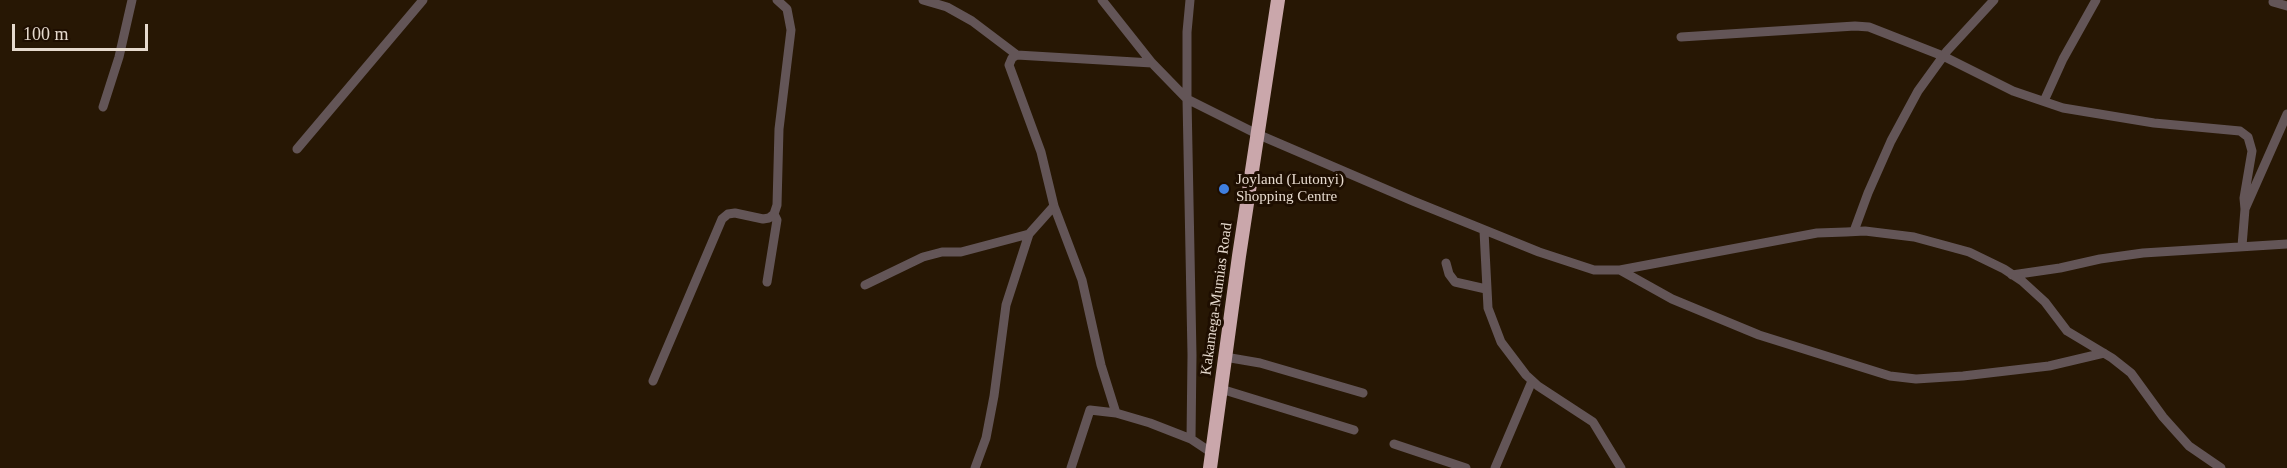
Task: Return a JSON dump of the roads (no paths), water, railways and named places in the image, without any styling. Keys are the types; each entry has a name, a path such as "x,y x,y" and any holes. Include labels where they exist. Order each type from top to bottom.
{"highway":[{"name":"Kakamega-Mumias Road","path":"1210,468 1278,0"}],"street":[{"path":"103,107 119,57 132,0"},
{"path":"297,149 423,0"},
{"path":"767,282 777,220 774,214 777,205 779,129 791,30 787,9 777,0"},
{"path":"923,0 947,7 972,21 1017,55 1152,63"},
{"path":"1102,0 1152,63 1187,99 1257,134 1484,231 1594,270 1620,270 1817,233 1854,231 1914,237 1969,252 2012,274 2044,302 2067,331 2104,353 2131,373 2163,417 2189,446 2221,468"},
{"path":"1190,0 1187,32 1187,99 1192,355 1191,439"},
{"path":"1854,231 1868,193 1918,91 1943,56 1994,0"},
{"path":"2044,101 2063,58 2096,0"},
{"path":"2273,2 2287,6"},
{"path":"1682,37 1869,27 1943,56 2013,91 2063,108 2154,123 2226,129 2245,134 2251,143 2252,151 2244,198 2246,209 2242,246"},
{"path":"1017,55 1012,58 1010,70 1041,152 1054,206 1082,280 1101,365 1116,413"},
{"path":"2246,209 2287,114"},
{"path":"975,468 986,438 994,396 1006,305 1029,234 1054,206"},
{"path":"653,381 722,219 728,214 735,213 763,219 774,214"},
{"path":"1484,231 1488,308 1498,334 1515,362 1532,381 1593,422 1621,468"},
{"path":"866,285 923,257 942,252 961,252 1029,234"},
{"path":"2012,274 2143,253 2287,244"},
{"path":"1446,263 1449,274 1455,282 1486,289"},
{"path":"1620,270 1672,299 1739,327 1890,376 1916,379 1963,376 2049,366 2104,353"},
{"path":"1225,357 1282,369 1363,393"},
{"path":"1495,468 1532,381"},
{"path":"1221,389 1354,430"},
{"path":"1071,468 1090,410 1116,413 1150,423 1191,439 1212,453"},
{"path":"1394,444 1466,468"}],"place":[{"name":"Joyland (Lutonyi) Shopping Centre","path":"1224,189"}]}
